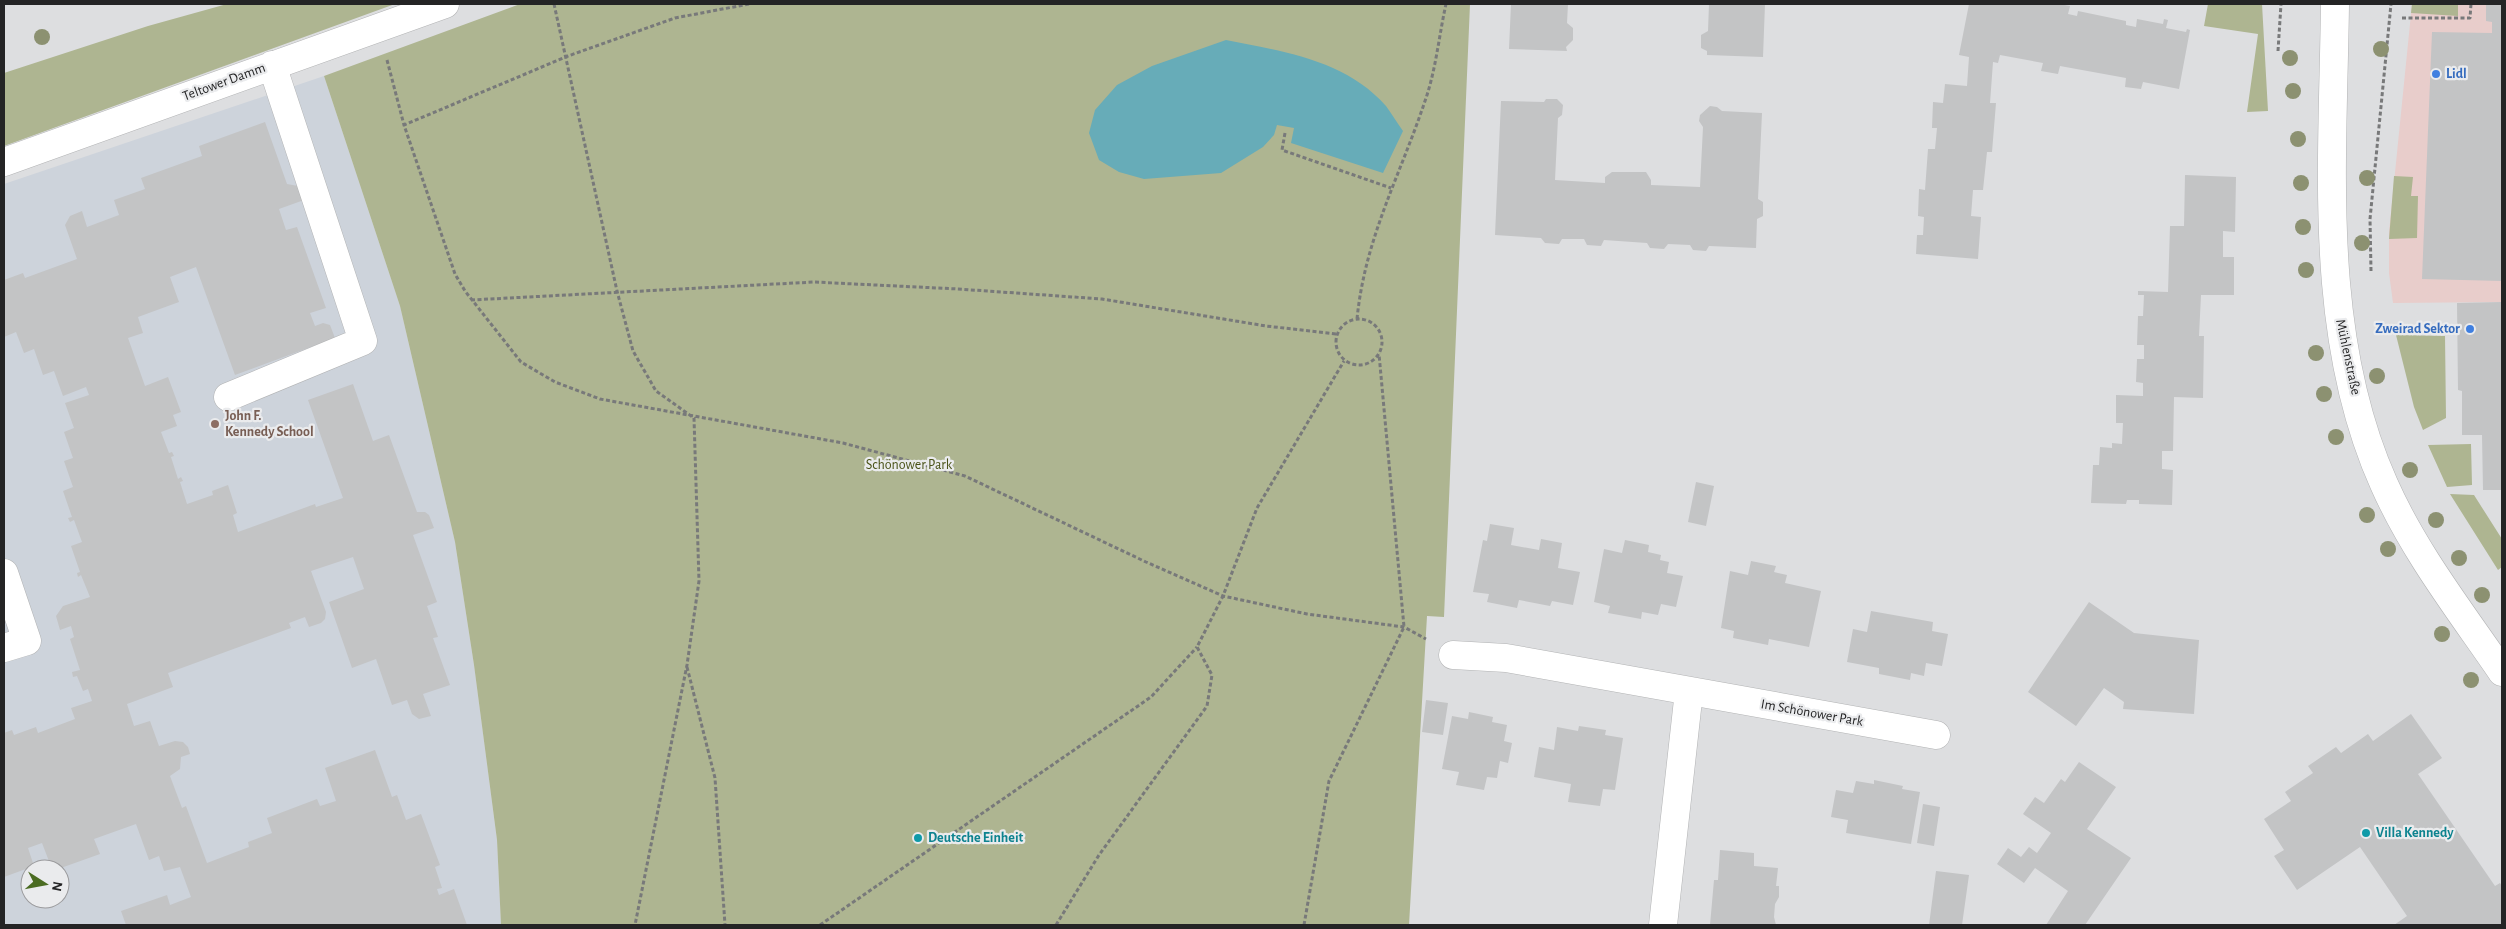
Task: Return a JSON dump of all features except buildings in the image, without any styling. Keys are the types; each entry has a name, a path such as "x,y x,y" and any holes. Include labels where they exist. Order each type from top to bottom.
{"street":[{"name":"Teltower Damm","path":"4,162 379,26 445,4"},
{"name":"Mühlenstraße","path":"2335,4 2332,182 2337,293 2339,317 2353,389 2368,444 2384,484 2401,518 2432,570 2502,672"},
{"path":"228,397 363,341 272,65"},
{"path":"4,573 27,641 4,648"},
{"name":"Im Schönower Park","path":"1453,655 1506,658 1936,735"},
{"path":"1663,925 1689,692"}],"path":[{"path":"554,4 568,56 617,291 633,351 656,391 694,418"},
{"path":"404,125 568,56 675,18 748,4"},
{"path":"1357,318 1360,291 1372,238 1426,100 1446,4"},
{"path":"2278,50 2281,4"},
{"path":"2371,273 2370,219 2391,4"},
{"path":"2402,18 2470,18 2471,4"},
{"path":"379,26 404,125 455,274 471,300 521,362 555,382 600,399 694,418 843,443 965,476 1146,562 1223,596 1307,614 1404,627 1453,655"},
{"path":"1285,133 1282,150 1391,188"},
{"path":"471,300 814,282 1102,299 1266,326 1336,334"},
{"path":"1304,925 1329,781 1404,627 1379,354 1382,340 1376,326 1371,322 1357,318 1344,323 1336,334 1336,349 1344,361 1352,365 1367,364 1379,354"},
{"path":"820,925 1151,697 1197,647 1223,596 1257,508 1344,361"},
{"path":"635,925 687,664 699,581 694,418"},
{"path":"1056,925 1098,855 1207,706 1212,675 1197,647"},
{"path":"687,664 715,778 725,925"}],"shaded area":[{"path":"2412,4 2502,4 2502,302 2393,303 2389,273 2389,232"},
{"name":"John F. Kennedy School","path":"324,76 400,306 455,542 474,665 497,840 501,925 4,925 4,184"}],"green space":[{"path":"227,4 395,4 4,146 4,73 148,26"},
{"name":"Schönower Park","path":"520,4 1470,4 1444,617 1427,616 1409,925 501,925 497,840 474,665 455,542 400,306 324,76"},
{"path":"2208,4 2262,4 2268,111 2247,112 2258,34 2204,26"},
{"path":"2412,4 2458,4 2458,16 2411,13"},
{"path":"2394,176 2413,177 2411,196 2418,196 2417,238 2389,239"},
{"path":"2396,335 2445,336 2446,418 2423,430 2414,407"},
{"path":"2471,444 2472,485 2447,487 2428,445"},
{"path":"2450,494 2474,495 2502,539 2502,567 2498,570"}],"water":[{"path":"1226,40 1269,48 1312,60 1333,68 1370,90 1386,106 1403,131 1383,173 1291,143 1294,128 1277,125 1274,135 1263,147 1221,173 1144,179 1119,172 1099,160 1089,133 1095,110 1117,85 1152,66"}],"place":[{"name":"Lidl","path":"2436,74"},
{"name":"Zweirad Sektor","path":"2470,329"},
{"name":"John F. Kennedy School","path":"215,424"},
{"name":"Villa Kennedy","path":"2366,833"},
{"name":"Deutsche Einheit","path":"918,838"}]}
